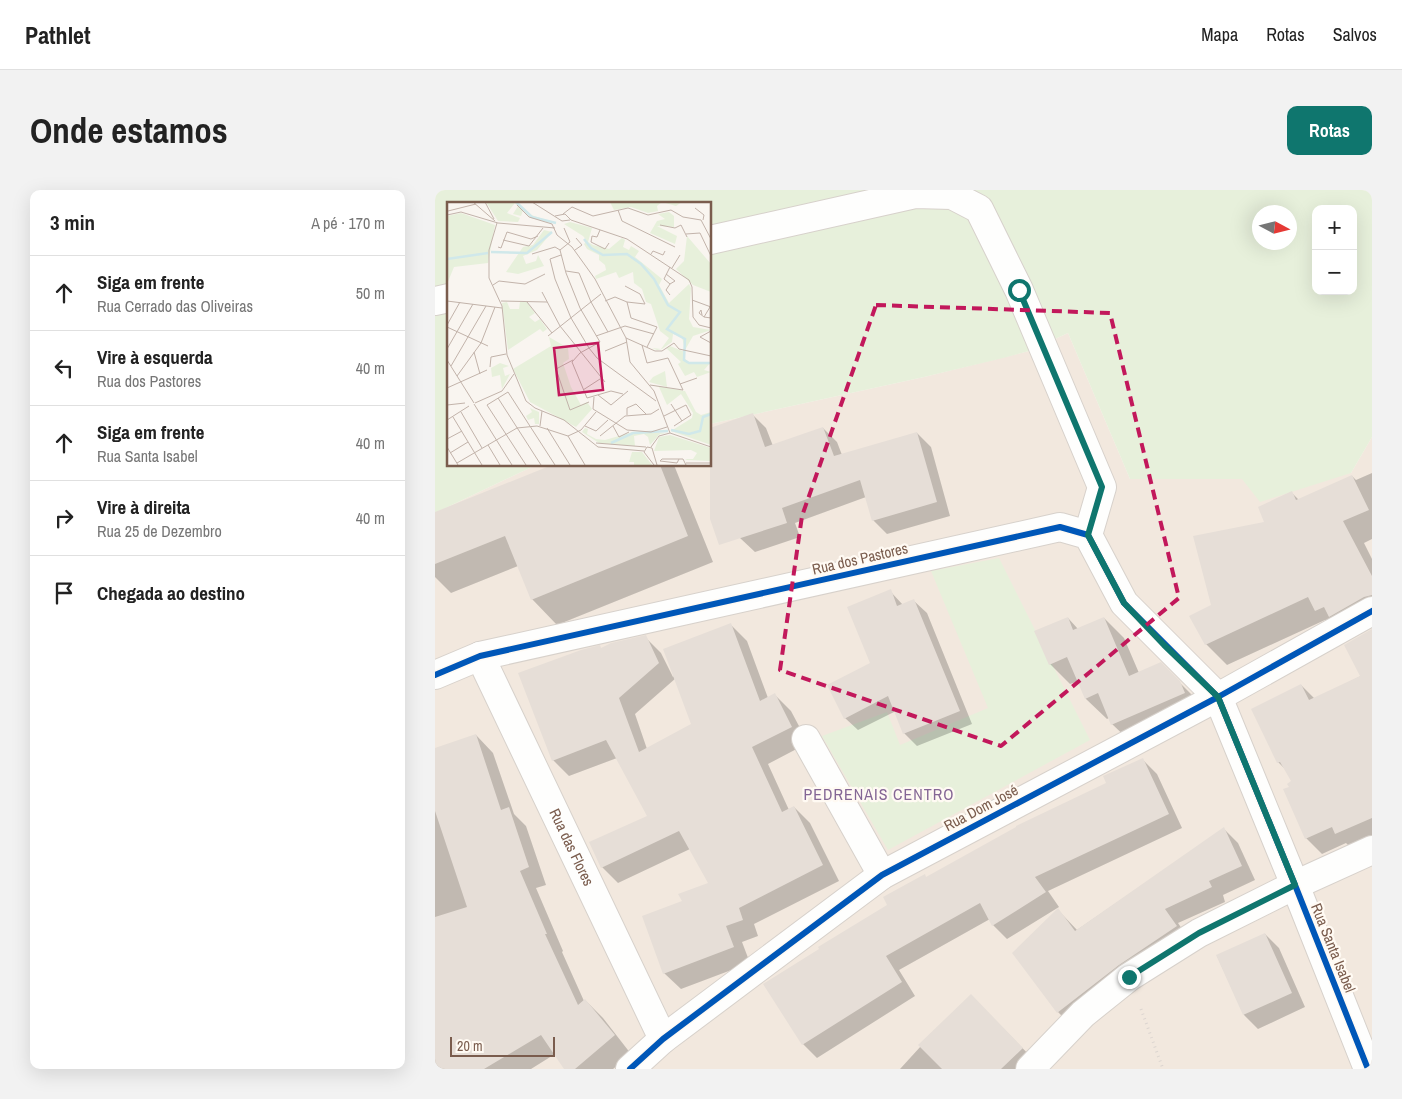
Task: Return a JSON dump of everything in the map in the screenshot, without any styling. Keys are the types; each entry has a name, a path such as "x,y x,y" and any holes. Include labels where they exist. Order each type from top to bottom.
{"street":[{"path":"711,240 915,194 953,195 979,209 1019,290 1102,487 1088,535 1124,603 1218,697"},
{"name":"Rua dos Pastores","path":"435,675 480,656 1060,527 1088,535"},
{"name":"Rua Dom José","path":"630,1069 663,1039 882,875 1218,697 1372,611"},
{"name":"Rua das Flores","path":"480,656 663,1039"},
{"name":"Rua Santa Isabel","path":"1218,697 1368,1069"},
{"path":"806,739 882,875"},
{"path":"1030,1069 1083,1014 1129,977 1199,933 1295,885 1372,850"}],"path":[{"path":"1129,977 1163,1069"}],"highlighted area":[{"path":"876,305 1110,313 1179,598 1001,746 780,670 802,516"}],"shaded area":[{"path":"1068,333 1130,479 1243,479 1351,473 1372,437 1372,1069 435,1069 435,513 534,466 711,466 711,424 924,377 1029,351"}],"green space":[{"path":"435,190 1372,190 1372,437 1351,473 1260,502 1242,479 1130,479 1068,333 1029,351 1003,358 711,424 711,202 447,202 447,466 534,466 435,513"},
{"path":"999,558 1090,740 888,850 822,736 887,712 900,745 988,708 931,571"}],"building":[{"path":"753,413 765,447 823,427 834,456 917,432 937,502 872,521 860,480 782,508 787,523 719,545 710,519 711,428"},
{"path":"550,466 660,466 688,536 531,600 505,536 435,564 435,512"},
{"path":"1352,475 1369,510 1343,521 1372,576 1372,595 1364,597 1329,617 1324,607 1315,611 1308,597 1205,645 1189,616 1211,605 1193,536 1264,522 1258,507 1292,491 1296,500"},
{"path":"891,589 897,606 914,599 960,711 903,734 888,696 844,719 827,685 870,663 847,607"},
{"path":"1068,617 1073,630 1104,617 1129,676 1161,662 1180,681 1185,693 1111,725 1098,693 1085,699 1067,657 1049,665 1034,631"},
{"path":"731,623 760,701 775,693 792,727 752,747 782,812 794,806 823,865 739,908 743,920 726,926 734,947 663,974 642,916 682,901 678,894 708,883 679,831 601,868 589,842 647,816 606,740 552,761 518,673 581,650 600,645 601,648 611,643 646,635 659,663 619,698 639,752 691,724 663,649"},
{"path":"1372,629 1372,818 1335,834 1332,827 1305,839 1283,789 1289,787 1287,784 1291,781 1280,762 1277,763 1251,709 1301,684 1309,700 1360,676 1344,645"},
{"path":"476,734 501,810 509,807 529,867 520,871 547,934 545,934 578,1005 585,999 615,1035 575,1069 564,1069 541,1035 484,1069 435,1069 435,917 467,907 435,811 435,748"},
{"path":"1143,758 1169,814 1035,877 1046,892 992,926 980,903 886,956 902,982 802,1045 763,984 819,949 818,947 887,905 883,897 925,874 926,877 1016,826 1106,783 1103,776"},
{"path":"1224,827 1242,866 1209,881 1212,887 1165,909 1177,926 1119,965 1057,1013 1012,953 1058,908 1075,931"},
{"path":"1265,933 1292,993 1243,1015 1216,955"},
{"path":"971,994 1023,1048 1001,1069 942,1069 918,1045"}],"cycle path":[{"path":"435,675 480,656 1060,527 1088,535 1124,603 1218,697 1368,1069"},
{"path":"630,1069 663,1039 882,875 1218,697 1372,611"}],"district":[{"name":"PEDRENAIS CENTRO","path":"879,794"}],"route":[{"path":"1019,290 1102,487 1088,535 1124,603 1218,697 1295,885 1199,933 1129,977"}]}
